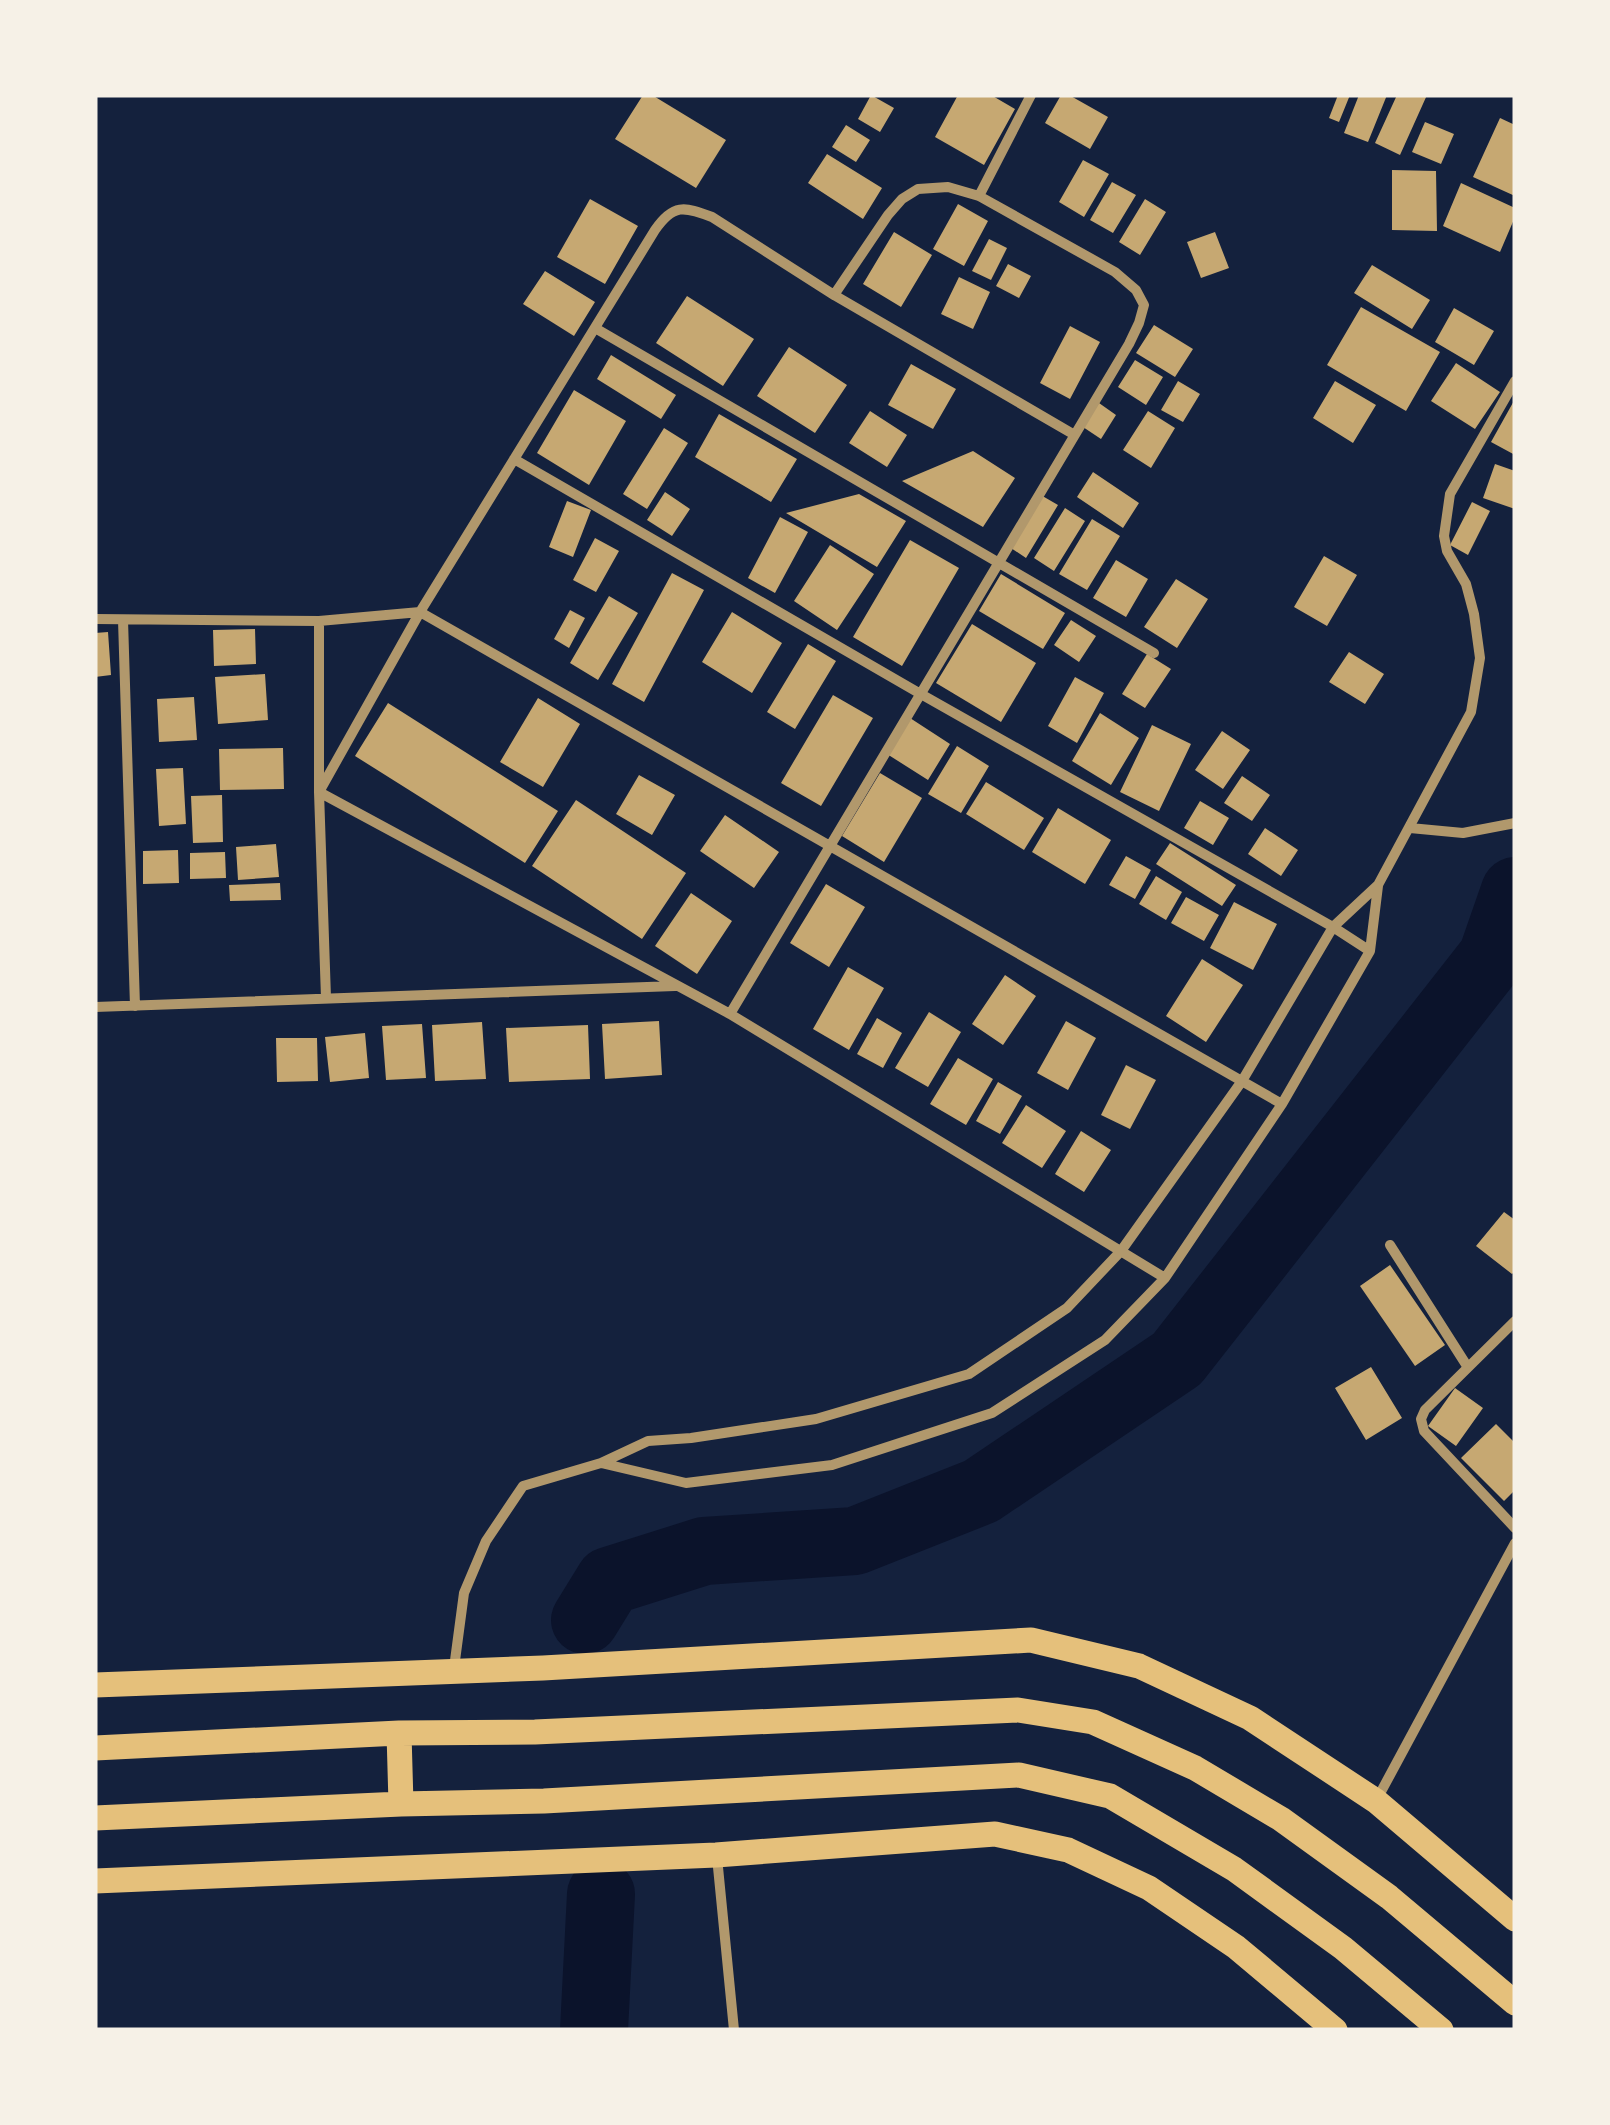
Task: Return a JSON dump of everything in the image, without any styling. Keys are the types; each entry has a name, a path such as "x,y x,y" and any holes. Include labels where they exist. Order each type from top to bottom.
{"main road":[{"path":"95,1686 454,1672 1031,1640 1140,1666 1250,1718 1376,1800 1515,1918"},
{"path":"95,1748 1018,1710 1093,1722 1194,1768 1281,1819 1389,1897 1515,2003"},
{"path":"399,1733 401,1804"},
{"path":"95,1818 544,1801 1019,1775 1110,1796 1234,1868 1343,1948 1440,2030"},
{"path":"95,1880 716,1855 995,1834 1068,1850 1149,1888 1236,1947 1334,2030"}],"street":[{"path":"979,196 1030,95"},
{"path":"730,1014 1129,344 1144,305 1136,290 1116,272 979,196 948,187 918,190 902,199 834,295"},
{"path":"319,792 420,612 662,220 674,210 690,209 712,217 834,295 1073,434"},
{"path":"594,328 1154,653"},
{"path":"454,1672 464,1592 486,1540 523,1486 600,1463 648,1441 816,1420 969,1374 1067,1308 1121,1250 1242,1081 1334,927 1378,885 1471,712 1480,658 1474,614 1466,584 1447,551 1444,536 1450,494 1515,381"},
{"path":"514,460 1370,951"},
{"path":"95,619 319,621 420,612 1282,1104"},
{"path":"123,620 135,1006"},
{"path":"319,621 319,792 326,998"},
{"path":"319,792 730,1014 1165,1278"},
{"path":"1410,828 1463,833 1515,823"},
{"path":"600,1463 686,1483 832,1465 992,1413 1104,1340 1165,1278 1282,1104 1370,951 1378,885"},
{"path":"95,1007 676,986"},
{"path":"1390,1245 1467,1366"},
{"path":"1515,1321 1467,1366 1421,1419 1424,1431 1515,1528"},
{"path":"1376,1800 1515,1543"},
{"path":"716,1855 734,2030"}],"building":[{"path":"643,95 652,95 726,140 696,188 615,139"},
{"path":"871,95 894,108 880,132 858,119"},
{"path":"958,95 991,95 1015,109 984,165 935,137"},
{"path":"1061,95 1069,95 1108,117 1090,149 1045,123"},
{"path":"1338,95 1350,95 1339,122 1329,118"},
{"path":"1359,95 1387,95 1368,142 1344,133"},
{"path":"1397,95 1427,95 1400,155 1375,143"},
{"path":"1500,118 1515,125 1515,196 1473,177"},
{"path":"1425,122 1454,134 1441,164 1412,152"},
{"path":"846,125 870,140 856,162 832,147"},
{"path":"827,154 882,188 863,219 808,183"},
{"path":"1083,160 1109,174 1084,217 1059,202"},
{"path":"1392,170 1436,171 1437,231 1392,230"},
{"path":"1112,182 1136,195 1113,233 1090,220"},
{"path":"1461,183 1515,208 1500,252 1443,226"},
{"path":"590,199 638,226 605,284 557,257"},
{"path":"1145,199 1166,212 1140,255 1119,242"},
{"path":"958,204 988,221 964,266 933,249"},
{"path":"894,232 932,255 901,307 863,284"},
{"path":"1215,232 1229,268 1201,278 1187,242"},
{"path":"989,239 1007,248 991,280 972,271"},
{"path":"1008,264 1031,276 1019,298 996,286"},
{"path":"1372,265 1430,300 1412,329 1354,293"},
{"path":"545,271 595,302 574,336 523,304"},
{"path":"959,277 990,292 973,329 941,314"},
{"path":"687,296 754,339 723,386 656,343"},
{"path":"1361,307 1440,352 1406,411 1327,365"},
{"path":"1454,308 1494,331 1474,365 1435,342"},
{"path":"1154,325 1193,349 1175,377 1136,353"},
{"path":"1070,326 1100,342 1070,399 1040,383"},
{"path":"789,347 847,385 815,433 757,396"},
{"path":"611,355 676,395 661,419 597,379"},
{"path":"1135,360 1163,377 1146,405 1118,387"},
{"path":"1456,363 1500,392 1475,429 1431,401"},
{"path":"911,364 956,389 933,429 888,405"},
{"path":"1178,381 1200,394 1183,422 1161,410"},
{"path":"1335,381 1376,405 1353,443 1313,418"},
{"path":"574,390 626,421 589,485 537,453"},
{"path":"1515,399 1515,455 1491,442"},
{"path":"1099,403 1116,415 1101,439 1083,427"},
{"path":"870,411 907,435 887,467 849,443"},
{"path":"1148,411 1175,428 1151,468 1123,450"},
{"path":"719,414 797,459 771,502 695,457"},
{"path":"664,428 688,443 647,509 623,494"},
{"path":"973,451 1015,478 983,527 902,481"},
{"path":"1495,464 1515,471 1515,509 1483,498"},
{"path":"1093,472 1139,503 1123,528 1077,497"},
{"path":"665,492 690,509 672,536 647,520"},
{"path":"859,494 906,521 877,567 786,513"},
{"path":"1039,494 1058,505 1026,558 1008,546"},
{"path":"567,501 591,510 573,557 549,547"},
{"path":"1472,502 1490,511 1468,555 1450,545"},
{"path":"1065,508 1085,521 1054,571 1034,558"},
{"path":"780,517 808,532 775,593 748,578"},
{"path":"1092,519 1120,536 1087,590 1059,574"},
{"path":"595,538 619,551 596,592 573,580"},
{"path":"910,540 959,568 902,666 853,637"},
{"path":"830,545 874,574 837,630 794,601"},
{"path":"1324,556 1357,575 1327,626 1294,607"},
{"path":"1116,560 1148,579 1126,617 1093,598"},
{"path":"672,573 704,590 644,702 612,684"},
{"path":"1001,574 1065,613 1043,649 979,611"},
{"path":"1176,579 1208,599 1177,648 1144,627"},
{"path":"609,596 638,613 598,680 570,663"},
{"path":"570,610 585,618 569,648 554,639"},
{"path":"732,612 782,643 752,693 702,662"},
{"path":"1071,620 1096,636 1079,662 1054,645"},
{"path":"972,624 1036,663 1001,722 936,683"},
{"path":"255,629 256,664 214,666 213,630"},
{"path":"108,632 111,675 95,677 95,633"},
{"path":"808,644 836,661 795,729 767,712"},
{"path":"1349,652 1384,674 1365,704 1329,682"},
{"path":"1147,654 1171,669 1145,708 1122,694"},
{"path":"265,674 268,720 218,724 215,677"},
{"path":"1075,677 1104,693 1077,743 1048,726"},
{"path":"833,695 873,718 821,806 781,783"},
{"path":"194,697 197,740 159,742 157,699"},
{"path":"538,698 580,724 543,787 500,762"},
{"path":"388,703 558,811 525,863 355,756"},
{"path":"1100,713 1139,738 1111,785 1072,761"},
{"path":"910,718 950,744 928,780 887,754"},
{"path":"1152,725 1191,744 1159,811 1120,792"},
{"path":"1222,731 1250,750 1223,789 1195,770"},
{"path":"957,746 989,766 961,813 928,794"},
{"path":"283,748 284,789 220,790 219,749"},
{"path":"183,768 186,824 159,826 156,769"},
{"path":"880,773 922,798 884,862 842,836"},
{"path":"639,775 675,795 652,835 616,814"},
{"path":"1242,776 1270,795 1252,821 1224,803"},
{"path":"986,782 1044,818 1024,850 966,814"},
{"path":"222,795 223,842 193,843 191,796"},
{"path":"576,800 686,873 642,939 532,866"},
{"path":"1200,801 1229,818 1213,845 1184,828"},
{"path":"1058,808 1111,840 1085,884 1032,852"},
{"path":"725,815 779,852 754,888 700,851"},
{"path":"1265,828 1298,850 1281,876 1248,854"},
{"path":"1170,843 1236,885 1222,906 1156,864"},
{"path":"276,844 279,877 238,880 236,847"},
{"path":"178,850 179,883 143,884 143,851"},
{"path":"225,852 226,878 190,879 190,853"},
{"path":"1126,856 1151,870 1135,899 1109,885"},
{"path":"1156,876 1182,892 1166,920 1139,904"},
{"path":"280,883 281,900 230,901 229,885"},
{"path":"826,884 865,907 829,967 790,943"},
{"path":"691,893 732,921 697,974 655,946"},
{"path":"1186,897 1219,915 1204,941 1171,923"},
{"path":"1234,902 1277,924 1253,970 1210,948"},
{"path":"1202,959 1243,985 1206,1042 1166,1016"},
{"path":"848,967 884,988 849,1050 813,1029"},
{"path":"1005,975 1036,996 1003,1045 972,1024"},
{"path":"929,1012 961,1032 928,1087 895,1068"},
{"path":"877,1018 902,1033 883,1068 857,1054"},
{"path":"659,1021 662,1075 605,1079 602,1024"},
{"path":"1066,1021 1096,1038 1068,1090 1037,1073"},
{"path":"482,1022 486,1079 435,1081 432,1025"},
{"path":"422,1024 426,1078 386,1080 382,1026"},
{"path":"588,1025 590,1079 509,1082 506,1028"},
{"path":"365,1033 369,1078 330,1082 325,1037"},
{"path":"276,1038 317,1038 318,1081 277,1082"},
{"path":"958,1058 993,1079 966,1125 930,1104"},
{"path":"1126,1065 1156,1080 1130,1129 1101,1115"},
{"path":"998,1082 1022,1096 1000,1134 976,1121"},
{"path":"1026,1105 1066,1131 1042,1168 1002,1143"},
{"path":"1081,1131 1111,1150 1084,1192 1055,1174"},
{"path":"1504,1212 1515,1220 1512,1274 1476,1246"},
{"path":"1390,1265 1445,1345 1415,1366 1360,1286"},
{"path":"1371,1367 1402,1418 1366,1440 1335,1388"},
{"path":"1455,1388 1483,1408 1456,1446 1428,1426"},
{"path":"1496,1424 1515,1443 1515,1490 1504,1501 1461,1458"}],"waterway":[{"path":"585,1620 609,1581 704,1551 855,1541 981,1491 1177,1359 1492,957 1515,891"},
{"path":"594,2030 601,1894"}]}
